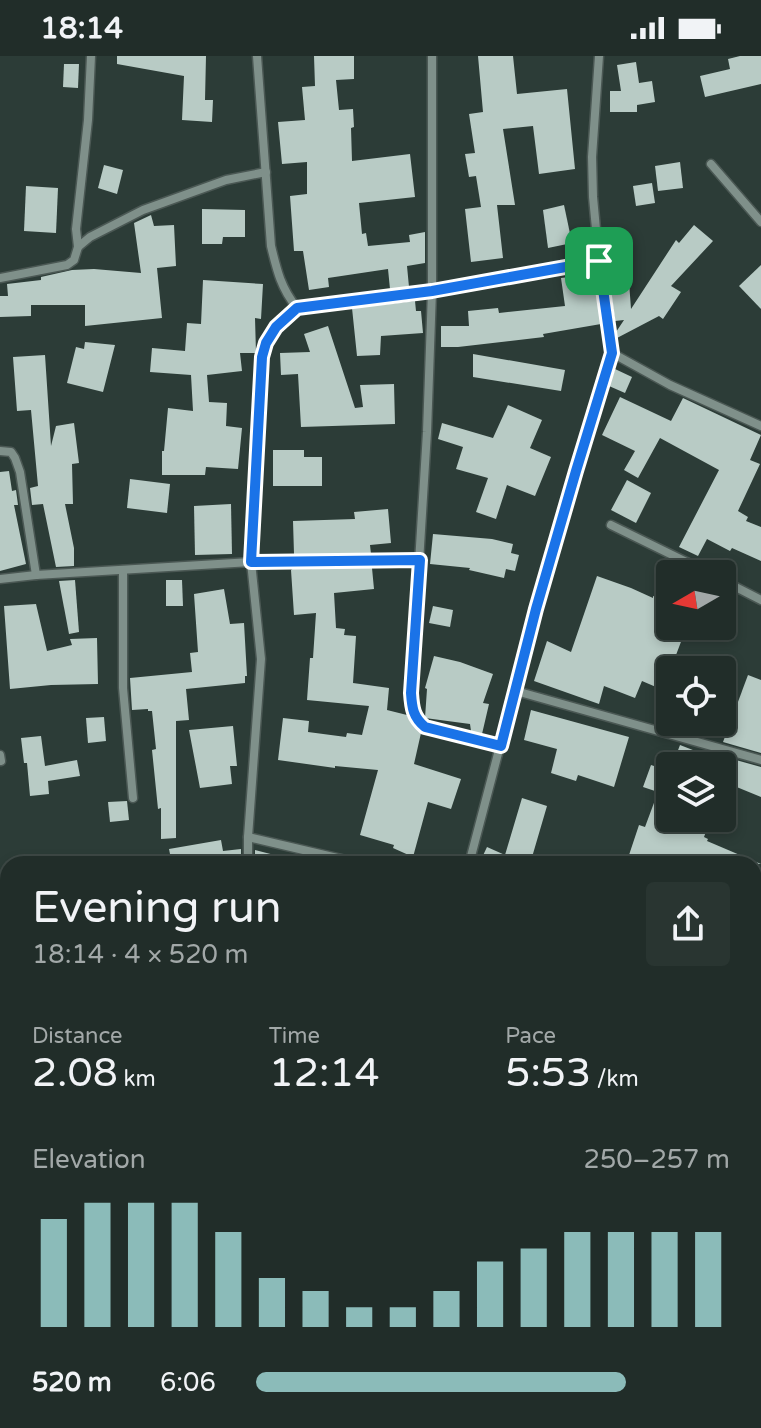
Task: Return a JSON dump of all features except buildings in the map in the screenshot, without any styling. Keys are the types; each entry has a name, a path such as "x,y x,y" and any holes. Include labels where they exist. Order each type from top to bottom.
{"street":[{"path":"0,278 67,265 74,260 78,247 76,229 88,120 91,56"},
{"path":"257,56 271,246 277,274 285,293 297,308"},
{"path":"432,56 432,291 412,711 417,721 425,727 501,746"},
{"path":"471,856 536,609 612,353 593,197 592,157 599,56"},
{"path":"711,164 761,222"},
{"path":"78,247 90,237 143,210 226,180 266,172"},
{"path":"248,856 261,659 251,562 262,357 266,343 276,327 297,308 432,291 599,261"},
{"path":"612,353 670,385 761,426"},
{"path":"0,451 11,452 20,472 36,575"},
{"path":"611,525 682,560"},
{"path":"0,579 251,562 420,560"},
{"path":"123,570 123,688 133,798"},
{"path":"736,587 761,600"},
{"path":"516,691 761,760"},
{"path":"248,837 329,856"}],"route":[{"path":"599,261 612,353 536,609 501,746 425,727 417,721 412,711 411,693 420,560 251,562 259,389 266,343 276,327 297,308 432,291 599,261"}]}
